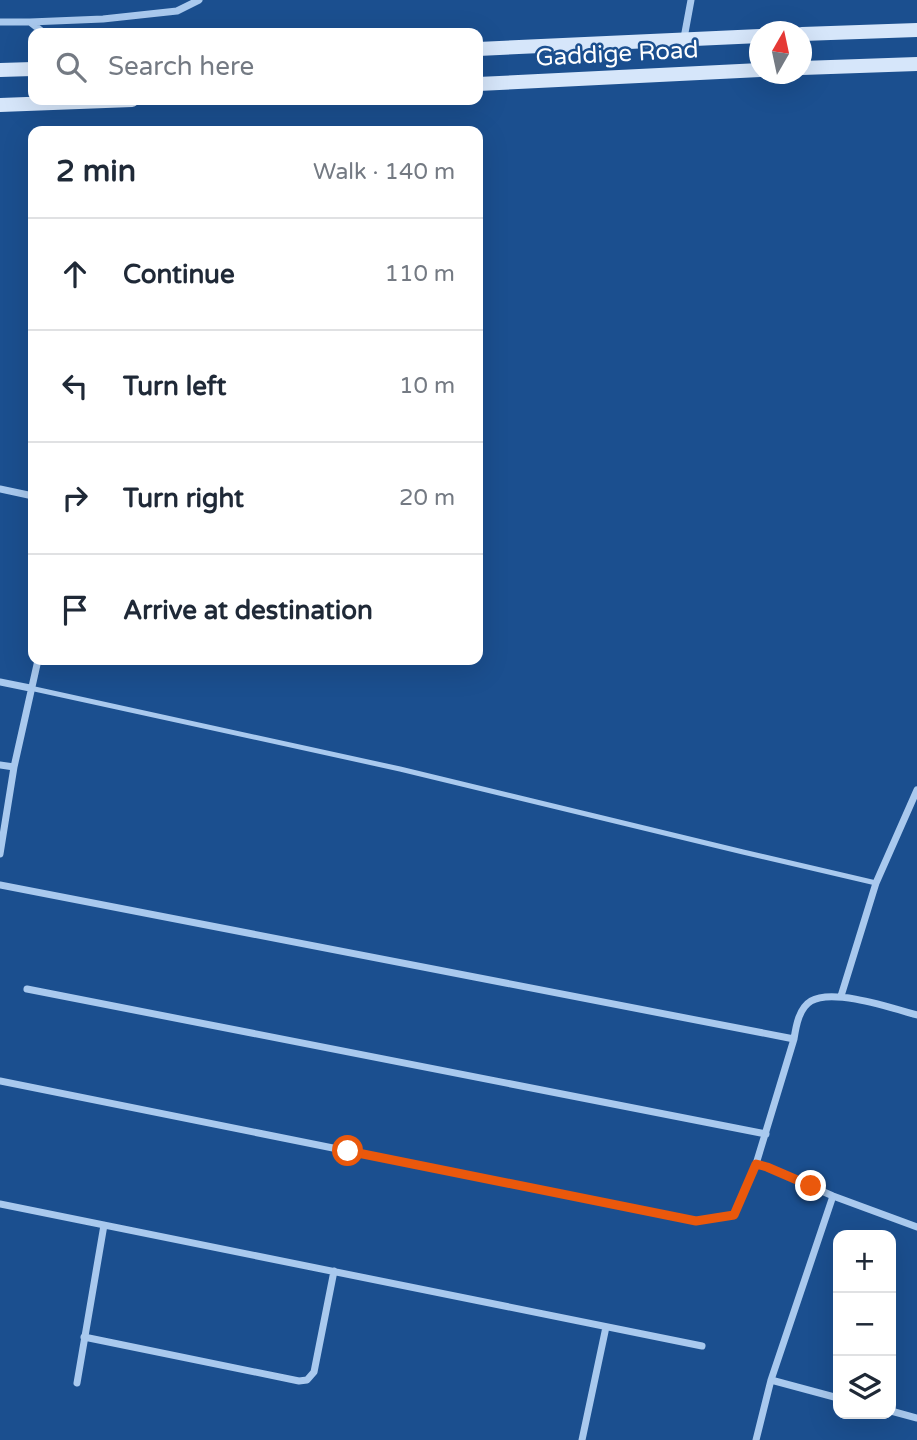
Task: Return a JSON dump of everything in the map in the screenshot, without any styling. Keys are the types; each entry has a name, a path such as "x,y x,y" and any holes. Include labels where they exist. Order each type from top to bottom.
{"main road":[{"path":"812,34 917,30"},
{"name":"Gaddige Road","path":"483,49 749,36"},
{"path":"812,68 917,64"},
{"path":"0,70 28,69"},
{"name":"Gaddige Road","path":"483,84 749,71"},
{"path":"0,105 28,104"}],"street":[{"path":"0,22 103,19 177,11 200,0"},
{"path":"684,38 691,0"},
{"path":"30,22 38,28"},
{"path":"0,489 28,495"},
{"path":"0,853 14,767 37,665"},
{"path":"0,682 30,688"},
{"path":"0,765 14,767"},
{"path":"841,996 876,883 917,790"},
{"path":"0,885 794,1039"},
{"path":"27,989 766,1133"},
{"path":"0,1081 696,1221 734,1215 766,1133 794,1039 796,1021 808,1002 822,996 841,996 917,1014"},
{"path":"756,1164 832,1196 917,1227"},
{"path":"756,1440 771,1380 832,1196"},
{"path":"0,1203 702,1346"},
{"path":"76,1383 104,1225"},
{"path":"84,1337 299,1381 307,1380 314,1373 334,1271"},
{"path":"582,1440 606,1327"},
{"path":"771,1380 833,1397"},
{"path":"896,1412 917,1418"}],"lane":[{"path":"30,688 400,769 876,883"}],"route":[{"path":"348,1151 696,1221 734,1215 756,1164 811,1186"}]}
